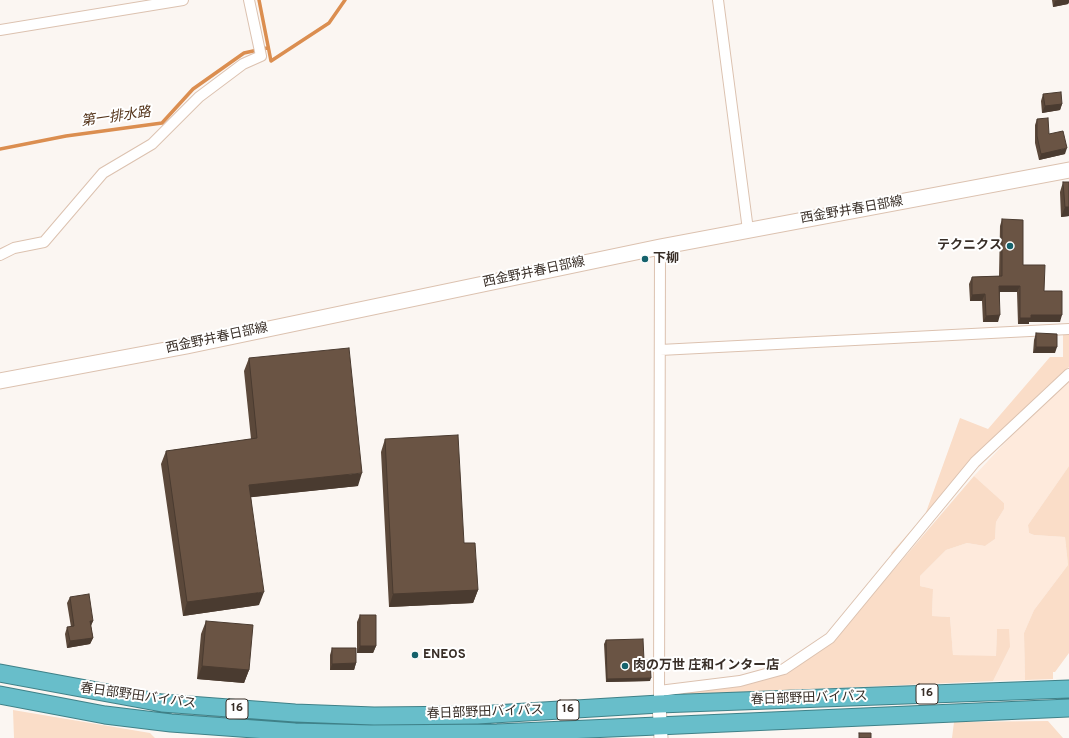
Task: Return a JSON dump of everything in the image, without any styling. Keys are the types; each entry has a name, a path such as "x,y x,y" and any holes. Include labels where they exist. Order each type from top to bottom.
{"highway":[{"name":"春日部野田バイパス","path":"0,673 162,703 295,713 374,716 477,715 659,698 1069,689"},
{"name":"春日部野田バイパス","path":"0,694 105,715 164,723 295,732 371,734 660,732 1069,708"}],"main road":[{"name":"西金野井春日部線","path":"0,381 187,346 660,247 1069,170"}],"street":[{"path":"0,30 183,0"},
{"path":"0,255 14,248 44,242 103,173 152,144 199,97 243,64 261,56 249,0"},
{"path":"718,0 748,230"},
{"path":"660,247 660,732"},
{"path":"660,350 1069,329"},
{"path":"659,698 740,681 784,669 830,638 975,462 1069,374"}],"shaded area":[{"path":"1063,332 1069,333 1069,367 1040,393 992,444 894,556 891,553 925,515 960,418 988,429 1050,357 1063,357"},
{"path":"1069,377 1069,466 1028,525 1029,533 1034,535 1065,537 1068,565 1034,610 1024,633 1025,680 993,681 1010,647 997,629 996,657 953,655 950,617 932,616 933,589 920,586 920,576 946,550 967,543 985,546 995,539 996,522 1004,509 1004,503 974,476 1041,404"},
{"path":"1069,466 1069,653 1055,672 1053,672 1053,679 1025,680 1024,633 1034,610 1068,565 1065,537 1034,535 1029,533 1028,525"},
{"path":"974,476 1004,503 1004,509 996,522 995,539 985,546 967,543 946,550 920,576 920,586 933,589 932,616 950,617 953,655 996,656 997,629 1009,629 1010,647 993,681 681,695 679,692 777,669 855,615"},
{"path":"13,710 150,733 155,738 14,738"},
{"path":"1048,721 1063,738 952,738 954,722"}],"building":[{"path":"1061,92 1062,104 1045,106 1043,94"},
{"path":"1048,118 1049,134 1063,131 1067,148 1041,154 1037,136 1037,119"},
{"path":"1063,182 1069,182 1069,207 1065,207"},
{"path":"1002,219 1023,220 1023,265 1045,265 1044,291 1062,291 1062,315 1031,315 1031,318 1020,318 1020,286 999,286 1000,315 986,316 985,294 972,295 972,277 1002,276"},
{"path":"1036,333 1057,334 1057,347 1036,347"},
{"path":"349,348 362,473 249,485 264,592 187,602 166,451 257,438 249,358"},
{"path":"458,435 464,543 475,543 478,590 393,594 385,439"},
{"path":"89,594 93,621 90,621 93,638 70,641 67,627 74,626 70,597"},
{"path":"360,615 376,615 376,646 360,646"},
{"path":"206,621 253,625 249,670 202,666"},
{"path":"643,639 644,660 650,660 651,678 607,679 606,640"},
{"path":"332,648 356,648 356,663 332,664"},
{"path":"859,733 871,733 871,738 859,738"}],"waterway":[{"name":"第一排水路","path":"259,0 271,61 329,23 345,0"},
{"name":"第一排水路","path":"0,149 66,136 162,123 193,89 244,53 267,48"}],"place":[{"name":"テクニクス","path":"1010,246"},
{"name":"下柳","path":"645,259"},
{"name":"ENEOS","path":"415,655"},
{"name":"肉の万世 庄和インター店","path":"625,666"}]}
